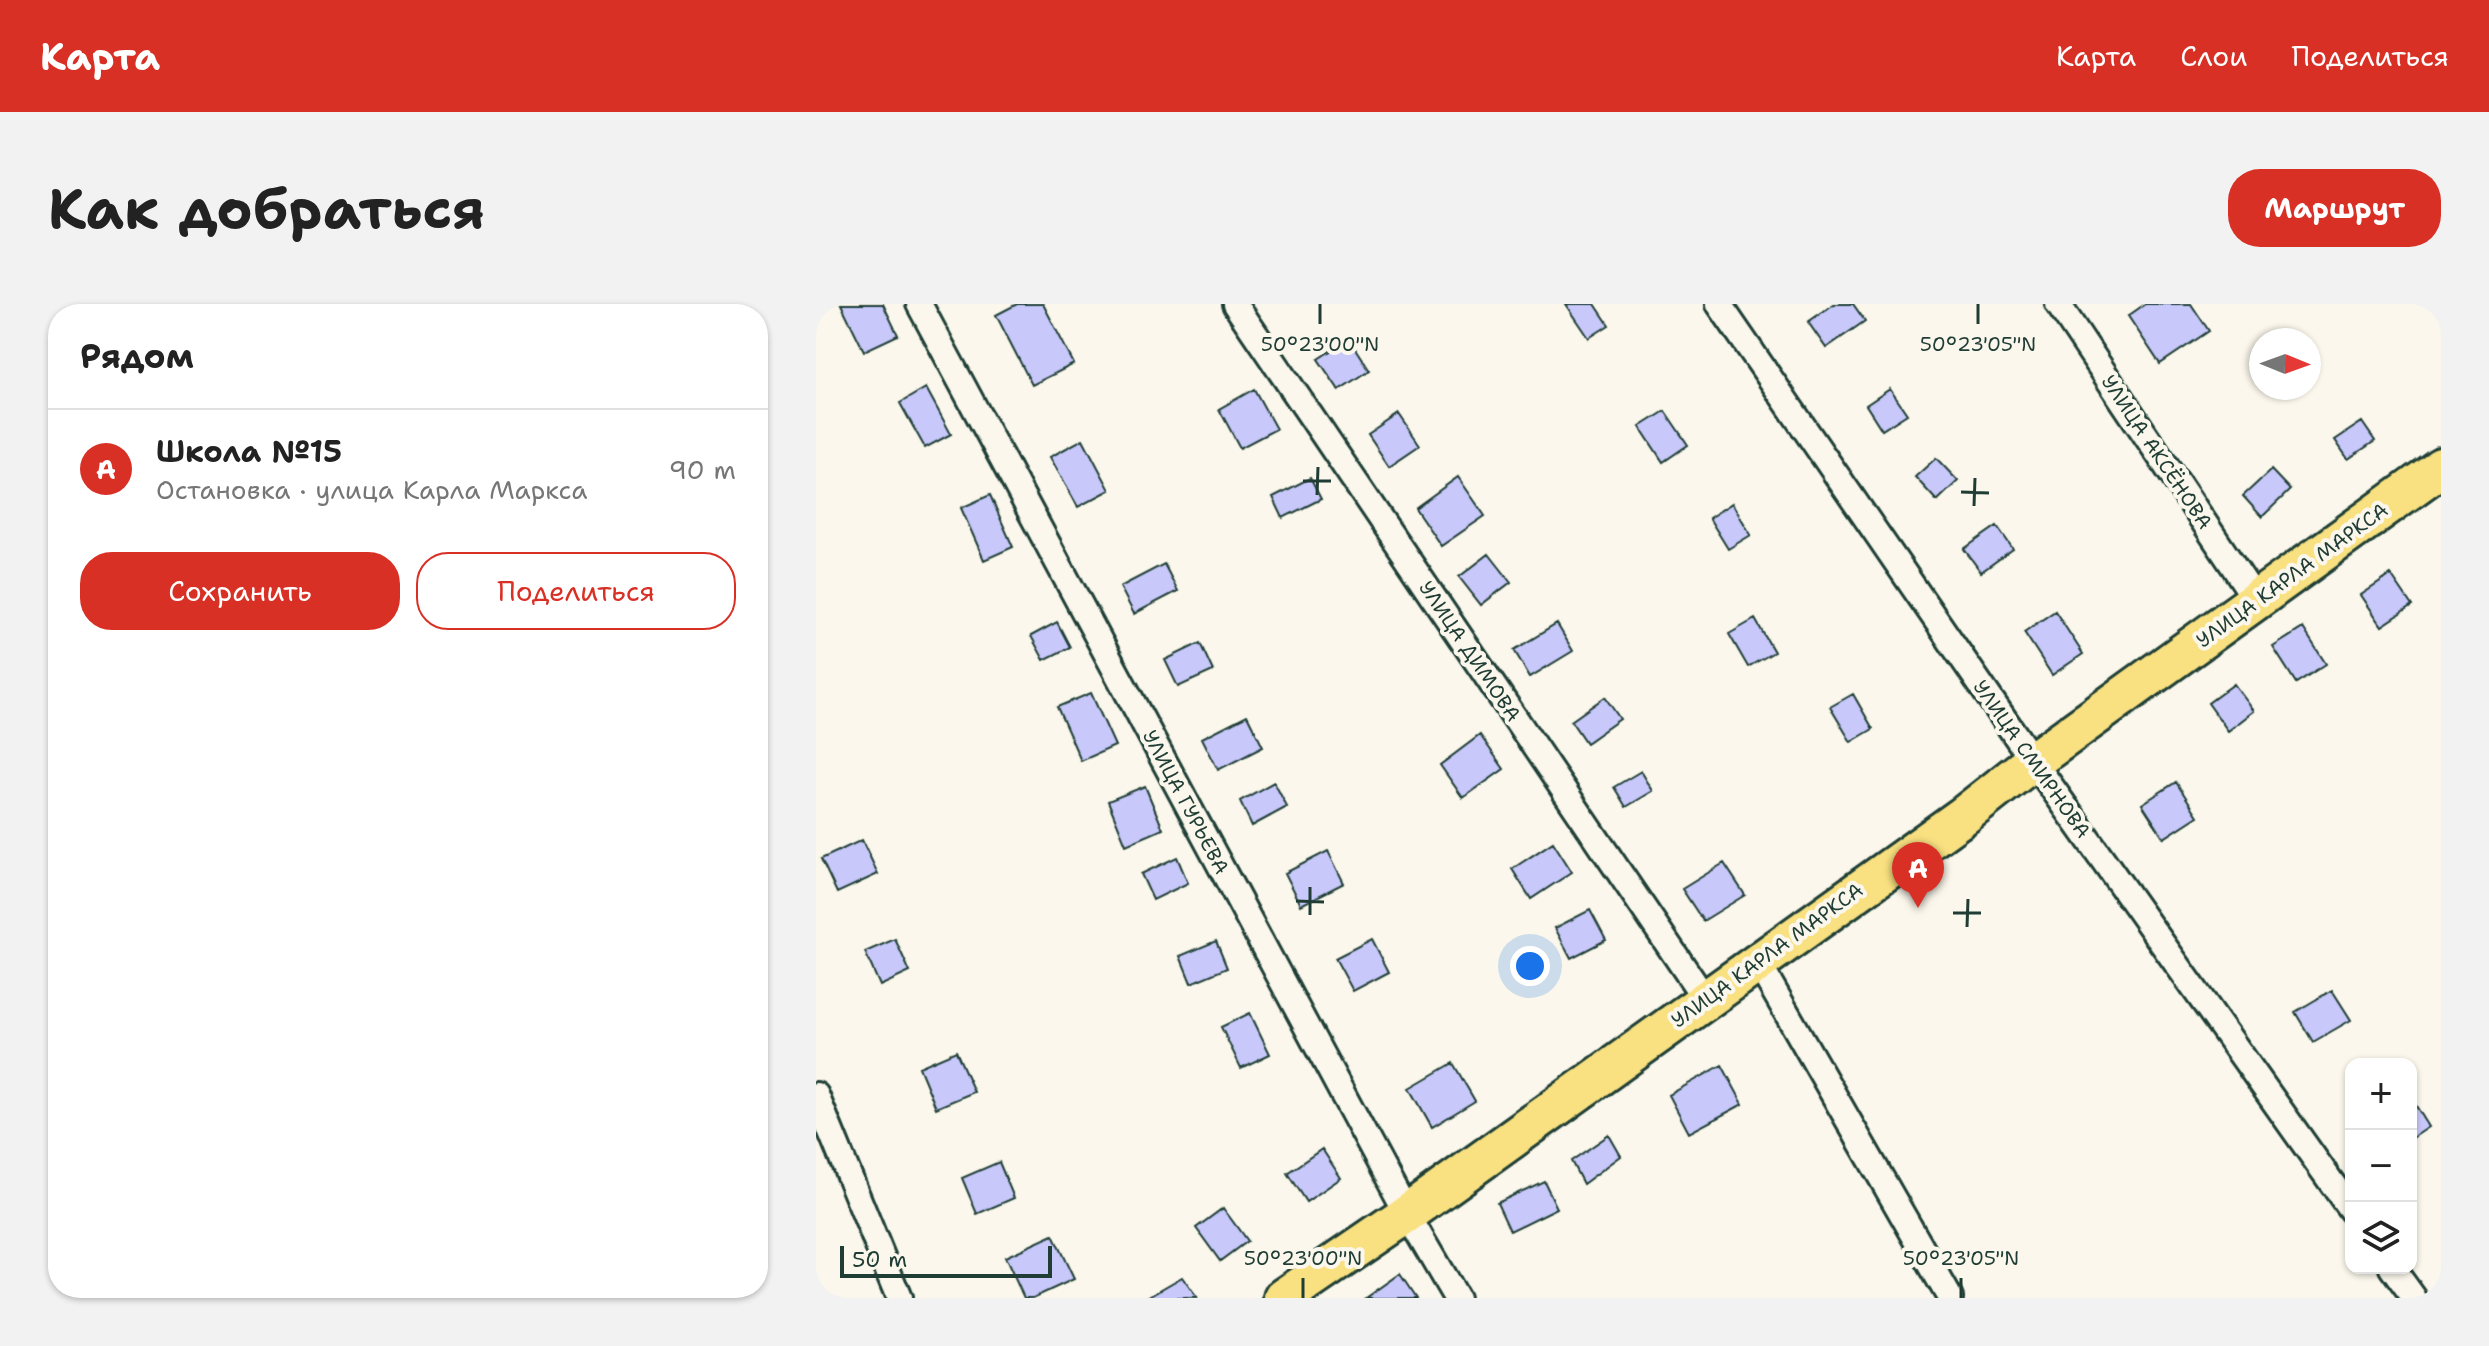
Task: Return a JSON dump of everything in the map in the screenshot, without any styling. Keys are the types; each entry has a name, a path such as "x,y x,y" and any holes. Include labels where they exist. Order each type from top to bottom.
{"highway":[{"name":"УЛИЦА КАРЛА МАРКСА","path":"1284,1298 1407,1214 1963,816 2033,761 2441,467"}],"street":[{"name":"УЛИЦА ГУРЬЕВА","path":"919,304 1407,1214 1456,1298"},
{"name":"УЛИЦА ДИМОВА","path":"1235,304 1705,999"},
{"name":"УЛИЦА СМИРНОВА","path":"1719,304 2033,761 2345,1202"},
{"name":"УЛИЦА АКСЁНОВА","path":"2058,304 2256,600"},
{"path":"1757,961 1950,1298"},
{"path":"816,1095 899,1298"},
{"path":"2396,1274 2414,1298"}],"building":[{"path":"841,304 883,304 898,335 864,351"},
{"path":"1017,304 1043,304 1074,364 1032,385 996,315"},
{"path":"1566,304 1595,304 1609,325 1589,338"},
{"path":"1834,304 1853,304 1865,321 1826,348 1808,322"},
{"path":"2145,304 2191,304 2209,331 2160,364 2128,316"},
{"path":"1349,339 1369,370 1339,390 1318,359"},
{"path":"926,388 951,434 925,448 900,403"},
{"path":"1254,389 1276,429 1240,448 1219,409"},
{"path":"1890,389 1907,414 1882,430 1866,405"},
{"path":"1665,411 1688,445 1663,462 1640,427"},
{"path":"1399,414 1420,445 1389,466 1368,435"},
{"path":"2362,422 2375,441 2348,459 2335,440"},
{"path":"1083,439 1110,490 1078,507 1050,457"},
{"path":"1936,458 1958,481 1937,501 1915,477"},
{"path":"2271,470 2290,490 2262,517 2243,496"},
{"path":"1458,477 1485,516 1441,546 1415,508"},
{"path":"1310,478 1321,499 1283,518 1273,497"},
{"path":"990,495 1013,547 984,560 961,508"},
{"path":"1732,503 1751,535 1728,549 1709,518"},
{"path":"1997,526 2013,549 1981,572 1964,549"},
{"path":"1489,554 1511,582 1481,605 1459,577"},
{"path":"1164,564 1178,591 1134,614 1120,587"},
{"path":"2391,575 2412,606 2382,626 2361,595"},
{"path":"2055,611 2083,654 2052,675 2024,632"},
{"path":"1755,619 1774,652 1748,667 1729,634"},
{"path":"1057,622 1070,647 1044,660 1031,636"},
{"path":"1557,624 1573,651 1530,677 1514,650"},
{"path":"2303,628 2326,664 2296,683 2273,647"},
{"path":"1200,643 1213,671 1178,687 1165,660"},
{"path":"2234,684 2254,711 2228,731 2208,703"},
{"path":"1091,693 1115,746 1081,761 1057,707"},
{"path":"1853,694 1873,729 1851,742 1830,707"},
{"path":"1605,697 1620,719 1586,743 1571,721"},
{"path":"1247,715 1263,747 1218,770 1202,738"},
{"path":"1480,735 1504,769 1463,798 1440,765"},
{"path":"1641,771 1653,791 1626,807 1614,787"},
{"path":"1274,782 1287,807 1252,826 1240,801"},
{"path":"2176,782 2198,816 2164,838 2142,804"},
{"path":"1145,786 1163,829 1126,845 1108,801"},
{"path":"862,840 878,874 837,893 821,859"},
{"path":"1553,842 1572,872 1531,899 1512,869"},
{"path":"1328,851 1344,883 1301,905 1285,873"},
{"path":"1177,857 1188,883 1153,900 1141,874"},
{"path":"1724,863 1745,895 1703,921 1682,889"},
{"path":"1590,910 1606,940 1571,958 1555,928"},
{"path":"895,939 910,972 880,986 865,952"},
{"path":"1372,939 1389,972 1353,991 1335,958"},
{"path":"1216,941 1227,968 1191,983 1180,956"},
{"path":"2332,990 2351,1020 2313,1042 2295,1012"},
{"path":"1250,1013 1270,1054 1241,1068 1221,1027"},
{"path":"956,1051 974,1092 936,1108 919,1067"},
{"path":"1453,1063 1475,1101 1432,1127 1410,1088"},
{"path":"1722,1065 1743,1104 1689,1133 1669,1095"},
{"path":"2417,1108 2429,1127 2417,1135"},
{"path":"1609,1135 1621,1156 1583,1184 1571,1161"},
{"path":"1322,1149 1341,1178 1306,1202 1287,1173"},
{"path":"999,1162 1014,1198 977,1214 962,1178"},
{"path":"1544,1181 1557,1208 1510,1231 1497,1203"},
{"path":"1223,1208 1247,1241 1220,1261 1196,1228"},
{"path":"1053,1235 1074,1279 1033,1298 1024,1298 1005,1257"},
{"path":"1400,1274 1416,1298 1366,1298"},
{"path":"1182,1277 1197,1298 1146,1298"}],"place":[{"name":"Школа №15","path":"1918,908"}]}
